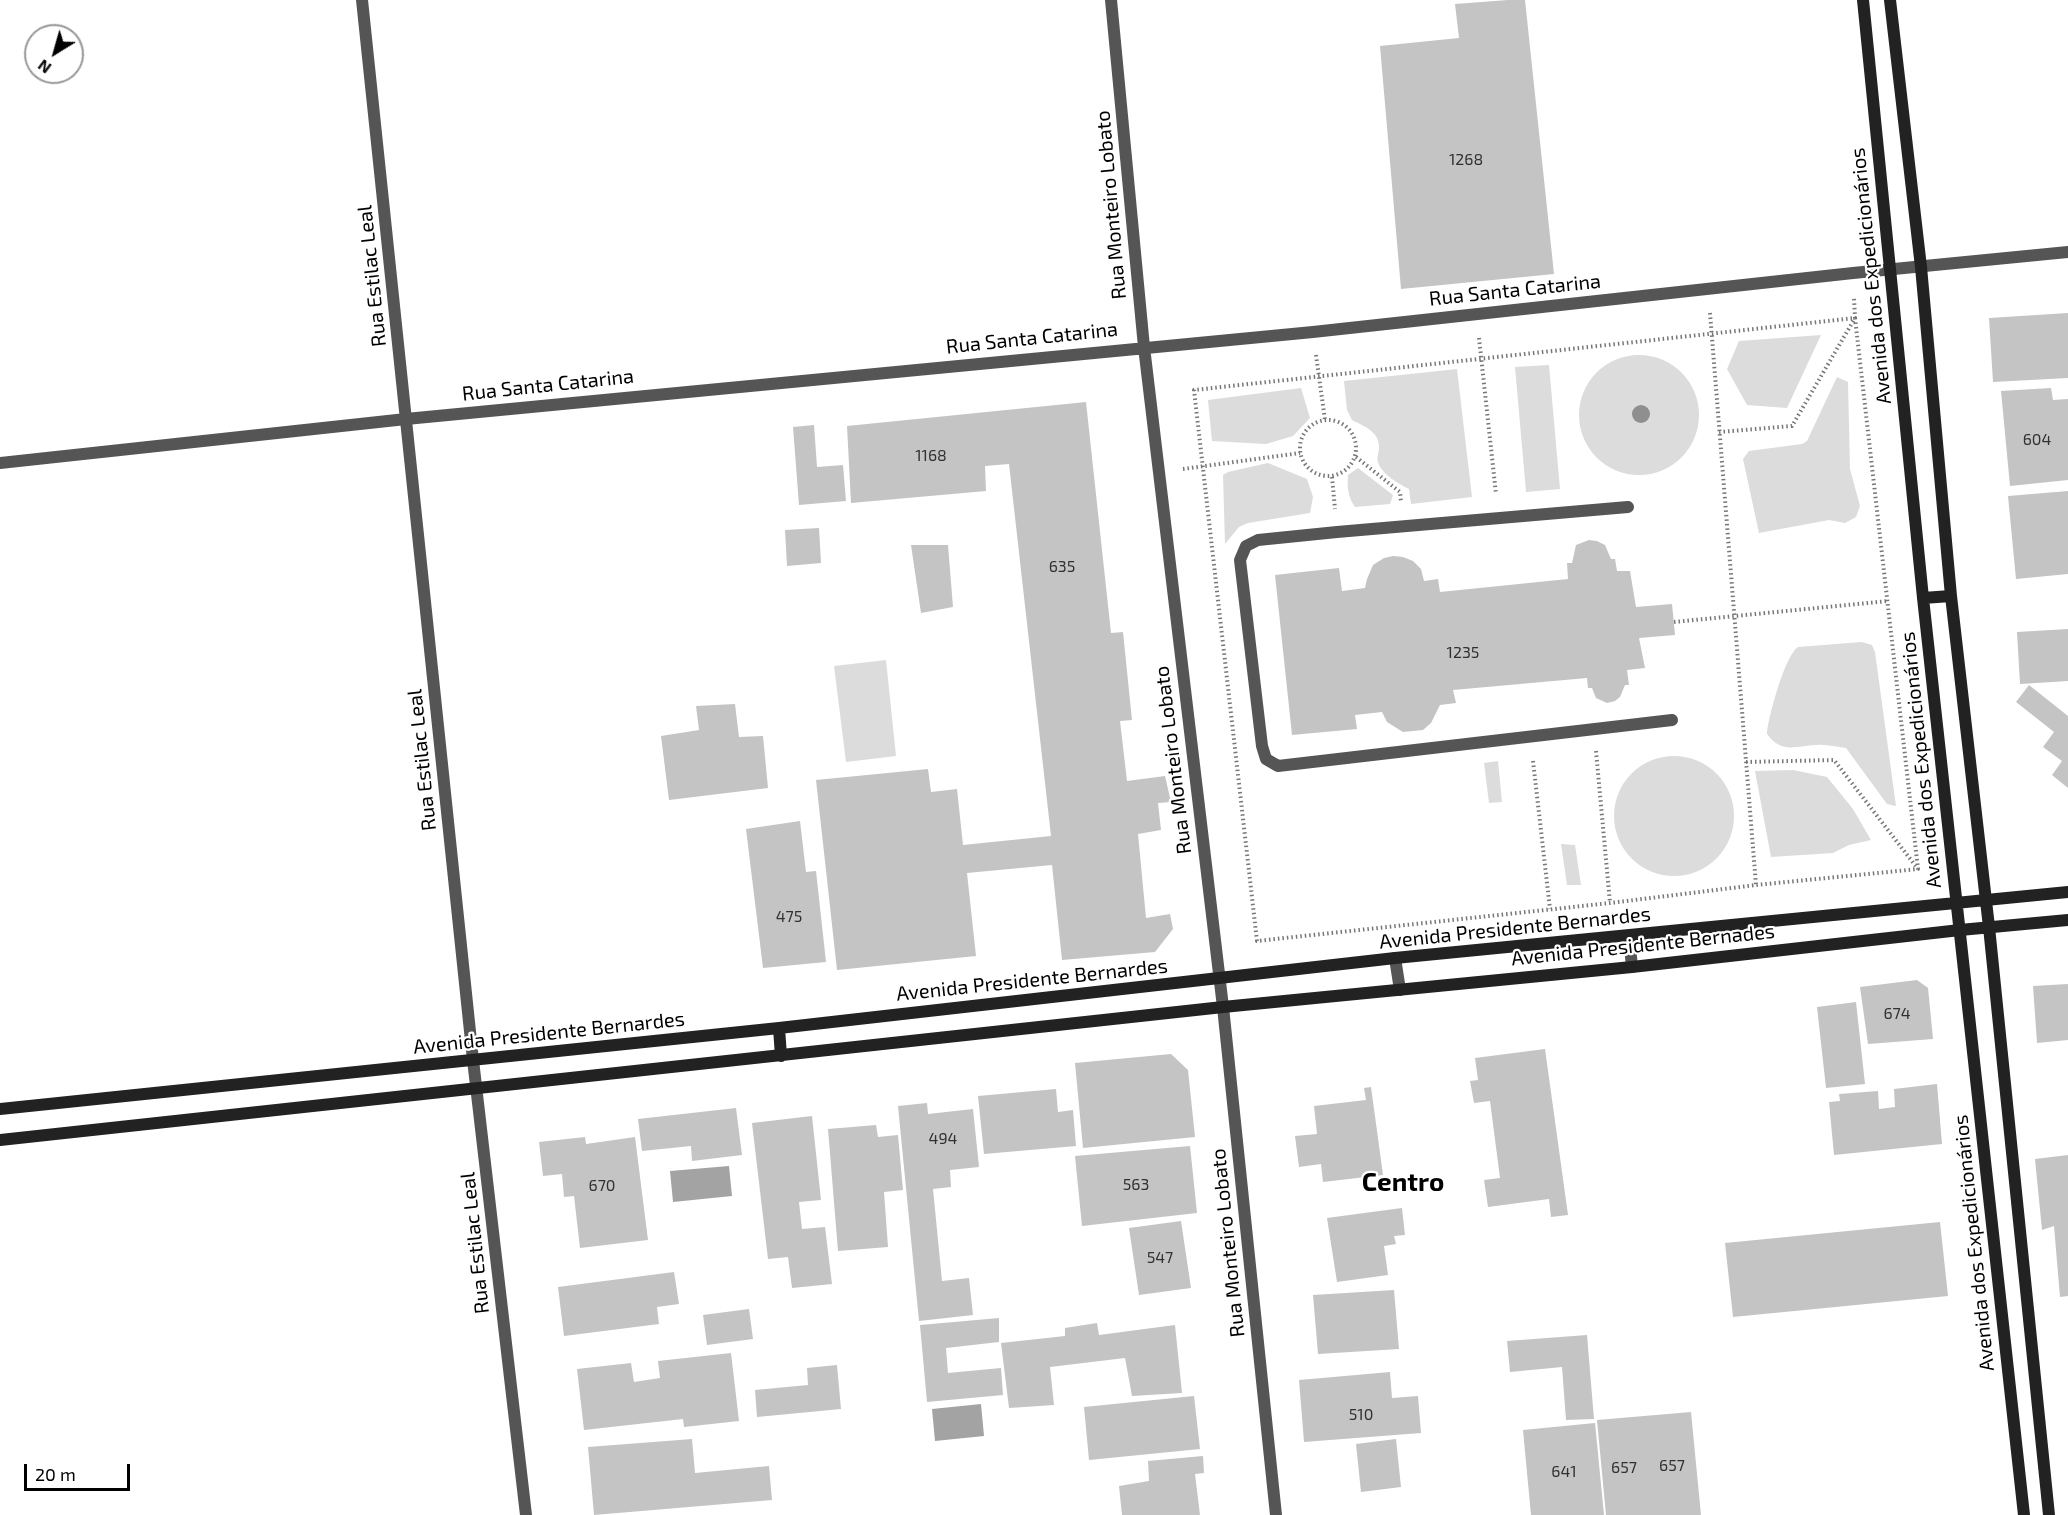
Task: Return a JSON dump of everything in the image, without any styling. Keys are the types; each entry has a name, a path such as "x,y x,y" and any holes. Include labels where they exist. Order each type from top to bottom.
{"street":[{"name":"Rua Estilac Leal","path":"362,0 474,1060 526,1515"},
{"name":"Rua Monteiro Lobato","path":"1111,0 1144,347 1219,978 1276,1515"},
{"name":"Avenida dos Expedicionários","path":"1863,0 1923,598 2024,1515"},
{"path":"1890,0 1921,267 1951,596 1989,927 2049,1515"},
{"name":"Rua Santa Catarina","path":"0,463 406,419 1313,332 1709,288 2068,252"},
{"path":"1628,507 1258,540 1245,546 1240,560 1262,746 1266,759 1278,766 1672,720"},
{"path":"1923,598 1951,596"},
{"name":"Avenida Presidente Bernardes","path":"0,1109 779,1028 1395,958 2068,892"},
{"name":"Avenida Presidente Bernades","path":"1222,1007 1632,967 2068,920"},
{"path":"1629,936 1632,967"},
{"path":"1395,958 1400,990"},
{"path":"0,1140 1222,1007"},
{"path":"779,1028 781,1056"}],"path":[{"path":"1853,273 1855,318 1918,869"},
{"path":"1709,288 1756,885"},
{"path":"1475,313 1498,518"},
{"path":"1482,360 1855,318"},
{"path":"1719,432 1792,426 1855,318"},
{"path":"1313,332 1325,420"},
{"path":"1325,420 1344,424 1351,430 1357,448 1351,467 1332,477 1323,477 1308,469 1300,453 1302,437 1306,431 1311,426 1325,420"},
{"path":"1159,471 1300,453"},
{"path":"1356,457 1400,492 1403,526"},
{"path":"1332,477 1337,532"},
{"path":"1674,622 1888,601"},
{"path":"1594,729 1610,903"},
{"path":"1530,737 1550,909"},
{"path":"1746,762 1834,760 1918,869"},
{"path":"1392,926 1918,869"}],"shaded area":[{"path":"1821,335 1787,408 1747,405 1727,369 1739,341"},
{"path":"1639,355 1662,360 1681,373 1694,392 1699,415 1694,438 1681,457 1662,470 1639,475 1616,470 1597,457 1584,438 1579,415 1584,392 1597,373 1616,360"},
{"path":"1549,365 1560,489 1526,492 1515,367"},
{"path":"1457,369 1472,497 1411,504 1409,489 1391,478 1380,466 1377,460 1379,442 1377,438 1370,430 1352,420 1347,410 1344,381"},
{"path":"1837,377 1848,382 1850,469 1860,506 1856,517 1845,523 1829,520 1759,533 1743,459 1749,451 1802,444 1807,441"},
{"path":"1301,388 1310,418 1293,436 1266,444 1212,441 1208,400"},
{"path":"1268,463 1307,479 1313,497 1310,513 1248,523 1239,527 1225,544 1223,475"},
{"path":"1358,468 1393,495 1390,504 1355,507 1349,492 1348,475"},
{"path":"1862,642 1872,645 1875,652 1896,806 1887,804 1846,748 1827,745 1783,747 1767,734 1770,715 1783,674 1793,652 1798,647"},
{"path":"886,660 896,756 846,762 834,666"},
{"path":"1674,756 1697,761 1716,774 1729,793 1734,816 1729,839 1716,858 1697,871 1674,876 1651,871 1632,858 1619,839 1614,816 1619,793 1632,774 1651,761"},
{"path":"1498,761 1502,802 1489,803 1484,763"},
{"path":"1793,770 1827,777 1853,809 1871,840 1849,845 1833,853 1771,857 1755,771"},
{"path":"1561,844 1575,845 1581,885 1567,885"},
{"path":"729,1166 732,1196 673,1202 670,1171"},
{"path":"981,1404 984,1436 935,1441 932,1409"}],"building":[{"path":"1525,0 1554,274 1401,289 1380,46 1459,38 1455,4"},
{"path":"2068,313 2068,378 1993,382 1989,318"},
{"path":"2051,388 2053,400 2068,399 2068,480 2010,486 2001,391"},
{"path":"1086,402 1111,633 1123,632 1132,720 1120,721 1127,781 1165,776 1171,802 1158,803 1161,830 1138,834 1146,918 1170,914 1173,929 1155,952 1062,960 1052,865 967,873 976,956 837,970 816,780 928,769 931,792 957,789 963,845 1051,836 1009,464 985,466 986,491 851,503 847,426"},
{"path":"814,425 817,467 843,465 846,501 799,505 793,427"},
{"path":"2068,491 2068,574 2016,579 2008,496"},
{"path":"819,528 821,563 787,566 785,530"},
{"path":"1589,540 1605,545 1611,559 1615,559 1617,571 1630,571 1636,607 1672,604 1675,635 1639,638 1645,668 1627,670 1629,685 1625,685 1620,697 1615,701 1607,703 1596,698 1592,688 1588,688 1587,678 1453,690 1456,703 1440,705 1431,723 1423,730 1403,732 1387,722 1382,712 1355,715 1357,729 1292,735 1275,575 1339,568 1342,591 1365,588 1373,565 1384,558 1393,556 1413,561 1421,569 1424,581 1438,579 1440,592 1568,579 1567,563 1572,563 1576,545"},
{"path":"911,545 948,545 953,607 921,613"},
{"path":"2068,629 2068,681 2020,684 2017,632"},
{"path":"2029,685 2068,716 2068,788 2052,775 2062,761 2043,747 2054,732 2016,702"},
{"path":"735,704 739,737 763,736 768,788 669,800 661,736 699,730 696,706"},
{"path":"800,821 806,872 816,871 826,962 763,968 746,829"},
{"path":"1917,980 1928,988 1933,1039 1868,1044 1860,987"},
{"path":"2068,984 2068,1040 2037,1043 2033,986"},
{"path":"1856,1002 1865,1084 1826,1088 1817,1007"},
{"path":"1545,1049 1568,1215 1551,1217 1549,1199 1488,1207 1484,1180 1500,1178 1490,1101 1474,1103 1470,1081 1478,1080 1475,1058"},
{"path":"1171,1054 1188,1070 1195,1137 1083,1148 1075,1063"},
{"path":"1937,1084 1942,1144 1834,1155 1829,1102 1840,1101 1839,1094 1878,1091 1879,1109 1895,1107 1894,1089"},
{"path":"1371,1087 1383,1175 1323,1182 1321,1164 1299,1167 1295,1136 1317,1134 1314,1106 1366,1100 1364,1088"},
{"path":"1056,1089 1058,1112 1073,1110 1076,1146 984,1154 978,1096"},
{"path":"927,1103 928,1114 973,1109 979,1167 950,1170 951,1187 933,1189 942,1281 969,1278 973,1315 919,1321 898,1106"},
{"path":"736,1108 742,1155 692,1161 691,1146 642,1151 638,1119"},
{"path":"812,1116 821,1200 799,1202 802,1229 825,1227 832,1284 792,1288 788,1257 768,1259 752,1123"},
{"path":"876,1125 878,1137 898,1135 903,1190 884,1192 888,1247 838,1251 828,1129"},
{"path":"585,1137 586,1144 635,1137 648,1240 580,1248 574,1196 564,1197 562,1174 543,1176 539,1142"},
{"path":"1190,1146 1197,1213 1082,1226 1075,1156"},
{"path":"2068,1155 2068,1296 2060,1297 2054,1226 2042,1230 2035,1159"},
{"path":"1402,1208 1405,1235 1394,1236 1396,1244 1384,1246 1388,1275 1337,1282 1327,1218"},
{"path":"1181,1221 1191,1288 1139,1295 1129,1228"},
{"path":"1940,1222 1948,1296 1733,1317 1725,1243"},
{"path":"674,1272 679,1304 657,1307 659,1324 564,1336 558,1287"},
{"path":"1394,1290 1399,1349 1318,1354 1313,1295"},
{"path":"749,1309 753,1339 707,1345 703,1315"},
{"path":"999,1318 999,1342 946,1348 948,1373 1001,1368 1003,1395 927,1402 920,1325"},
{"path":"1097,1323 1099,1335 1175,1325 1182,1393 1132,1396 1125,1358 1050,1367 1054,1405 1009,1408 1001,1343 1065,1336 1065,1328"},
{"path":"1587,1335 1594,1419 1566,1420 1562,1367 1510,1372 1507,1341"},
{"path":"731,1353 739,1421 684,1427 683,1419 584,1430 577,1369 631,1363 634,1382 660,1378 658,1361"},
{"path":"837,1365 841,1409 757,1417 755,1390 808,1385 807,1368"},
{"path":"1390,1372 1392,1398 1418,1396 1421,1433 1304,1442 1299,1380"},
{"path":"1194,1396 1200,1449 1089,1460 1084,1407"},
{"path":"1691,1412 1701,1515 1606,1515 1597,1420"},
{"path":"1595,1423 1604,1515 1531,1515 1523,1430"},
{"path":"692,1439 695,1473 769,1466 772,1500 594,1515 588,1447"},
{"path":"1396,1439 1401,1487 1361,1492 1356,1444"},
{"path":"1203,1456 1204,1473 1195,1474 1200,1515 1122,1515 1119,1486 1149,1481 1148,1461"}],"district":[{"name":"Centro","path":"1403,1182"}]}
